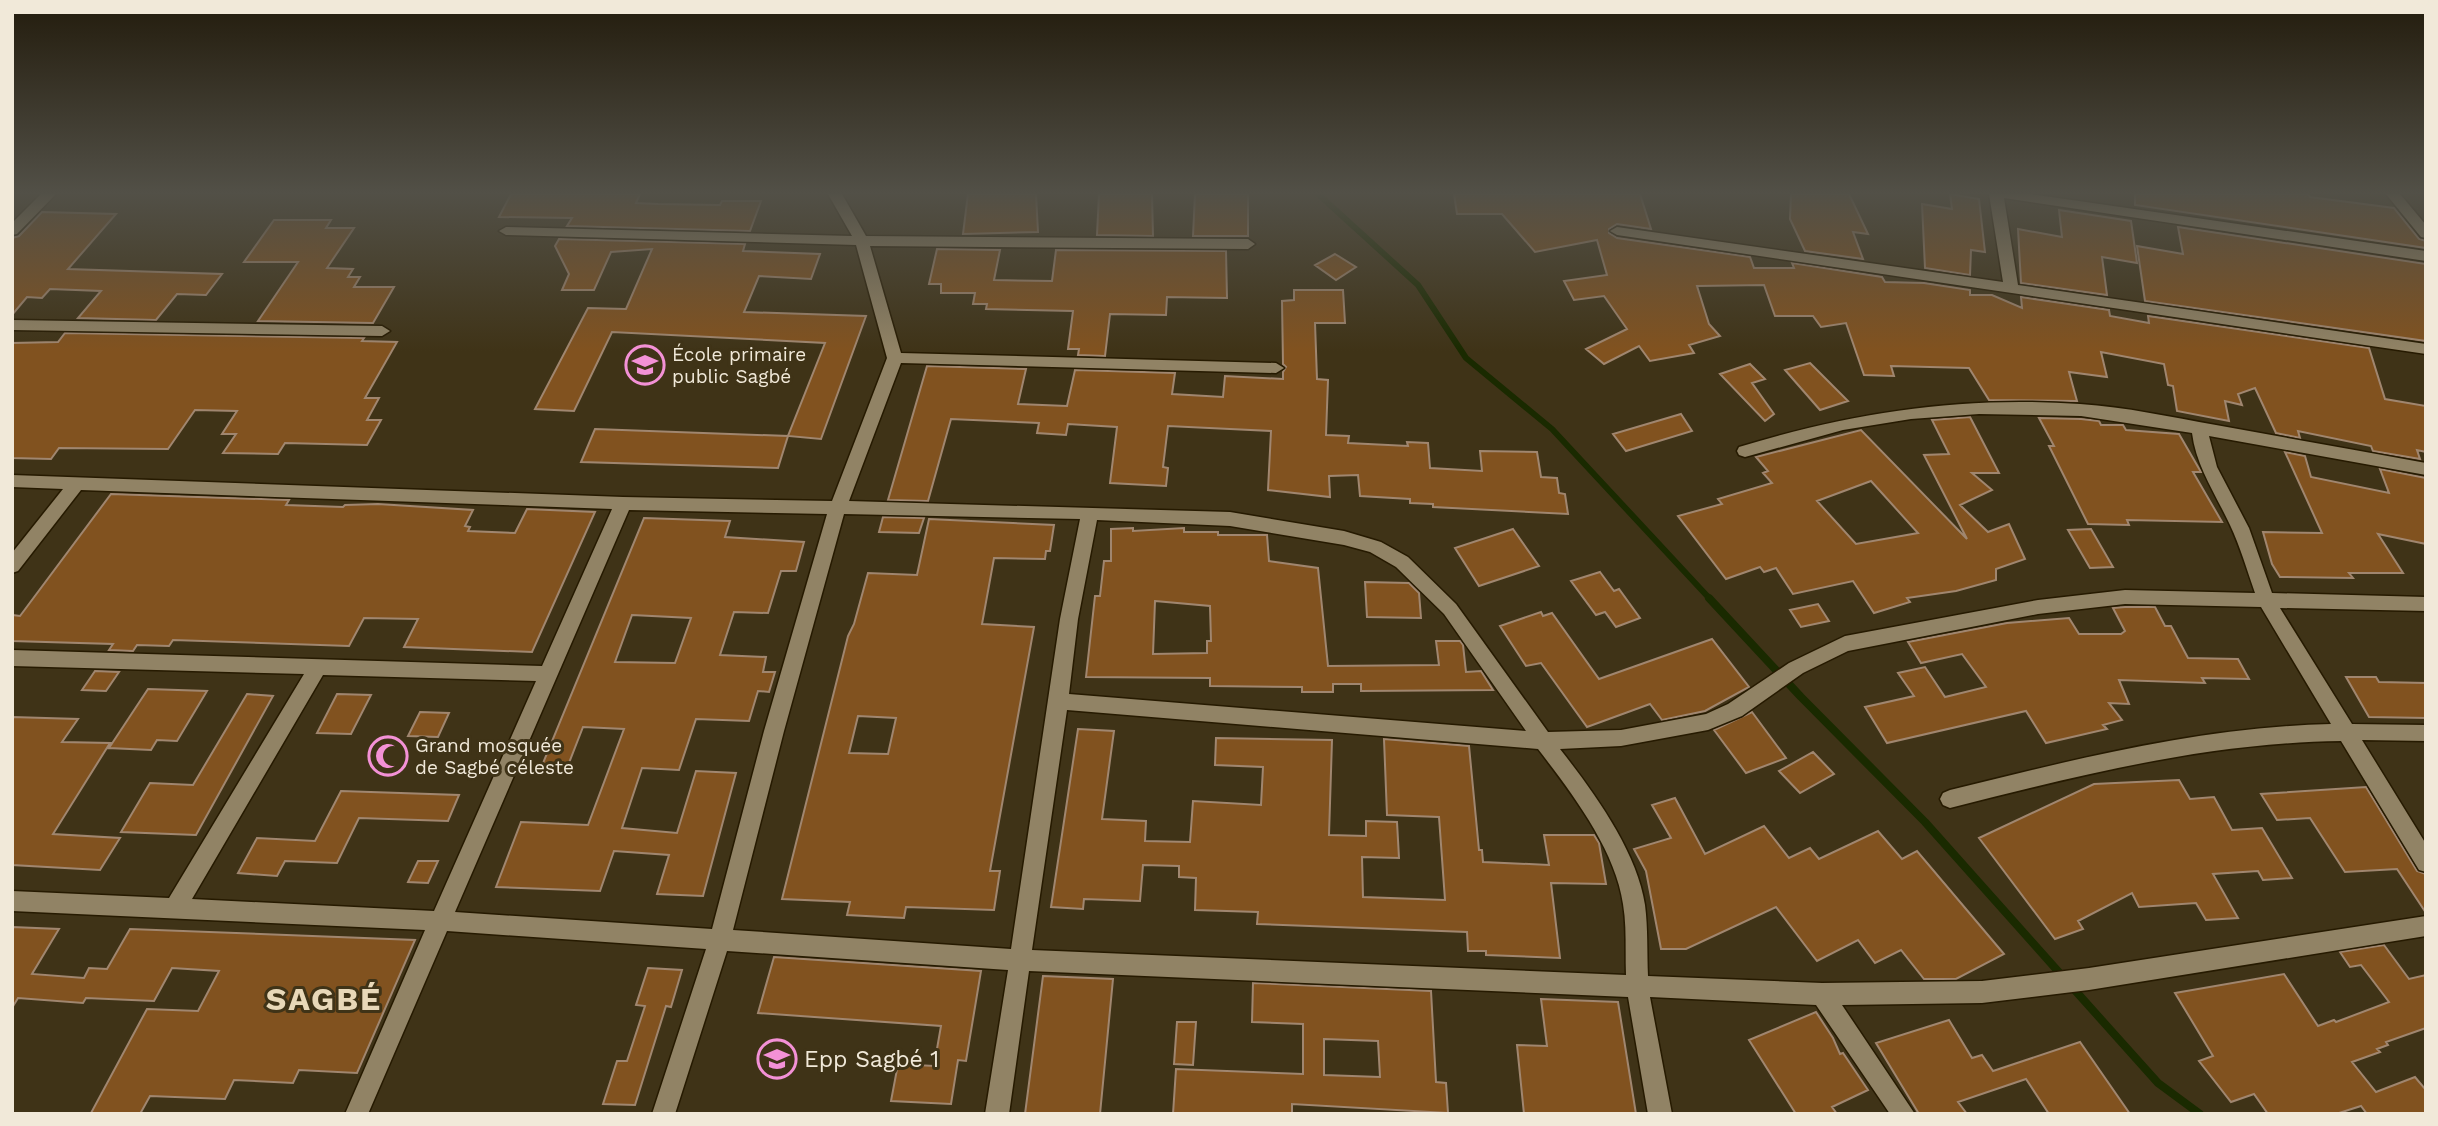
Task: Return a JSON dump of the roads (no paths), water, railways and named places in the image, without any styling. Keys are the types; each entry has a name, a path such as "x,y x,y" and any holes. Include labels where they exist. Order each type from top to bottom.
{"street":[{"path":"663,1114 720,940 837,510 895,358 864,247"},
{"path":"1723,247 2426,349"},
{"path":"2004,247 2011,289"},
{"path":"2362,247 2426,256"},
{"path":"12,325 382,331"},
{"path":"895,358 1276,368"},
{"path":"1745,451 1840,424 1888,416 1955,410 2072,408 2115,413 2426,469"},
{"path":"2200,430 2202,448 2209,467 2239,528 2266,600 2426,863"},
{"path":"12,481 837,510 1090,513 1230,519 1344,538 1376,547 1402,562 1450,609 1480,648 1543,741 1582,792 1628,880 1634,905 1637,985 1660,1114"},
{"path":"12,566 77,483"},
{"path":"356,1114 623,503"},
{"path":"996,1114 1069,619 1090,513"},
{"path":"1059,701 1543,741 1621,738 1708,722 1735,710 1818,656 1846,644 2038,607 2125,597 2426,604"},
{"path":"12,658 548,674"},
{"path":"176,908 318,667"},
{"path":"1950,799 2130,756 2227,740 2346,731 2426,733"},
{"path":"12,901 441,921 1020,960 1822,995 1982,992 2090,979 2426,926"},
{"path":"1822,995 1904,1114"}],"waterway":[{"path":"1376,247 1418,285 1466,358 1552,429 1710,599"},
{"path":"1709,598 1801,697 1925,822 2064,978"},
{"path":"2072,987 2158,1083 2200,1114"}],"place":[{"name":"École primaire public Sagbé","path":"645,365"},
{"name":"Grand mosquée de Sagbé céleste","path":"388,756"},
{"name":"Epp Sagbé 1","path":"777,1059"}],"district":[{"name":"SAGBÉ","path":"324,999"}]}
